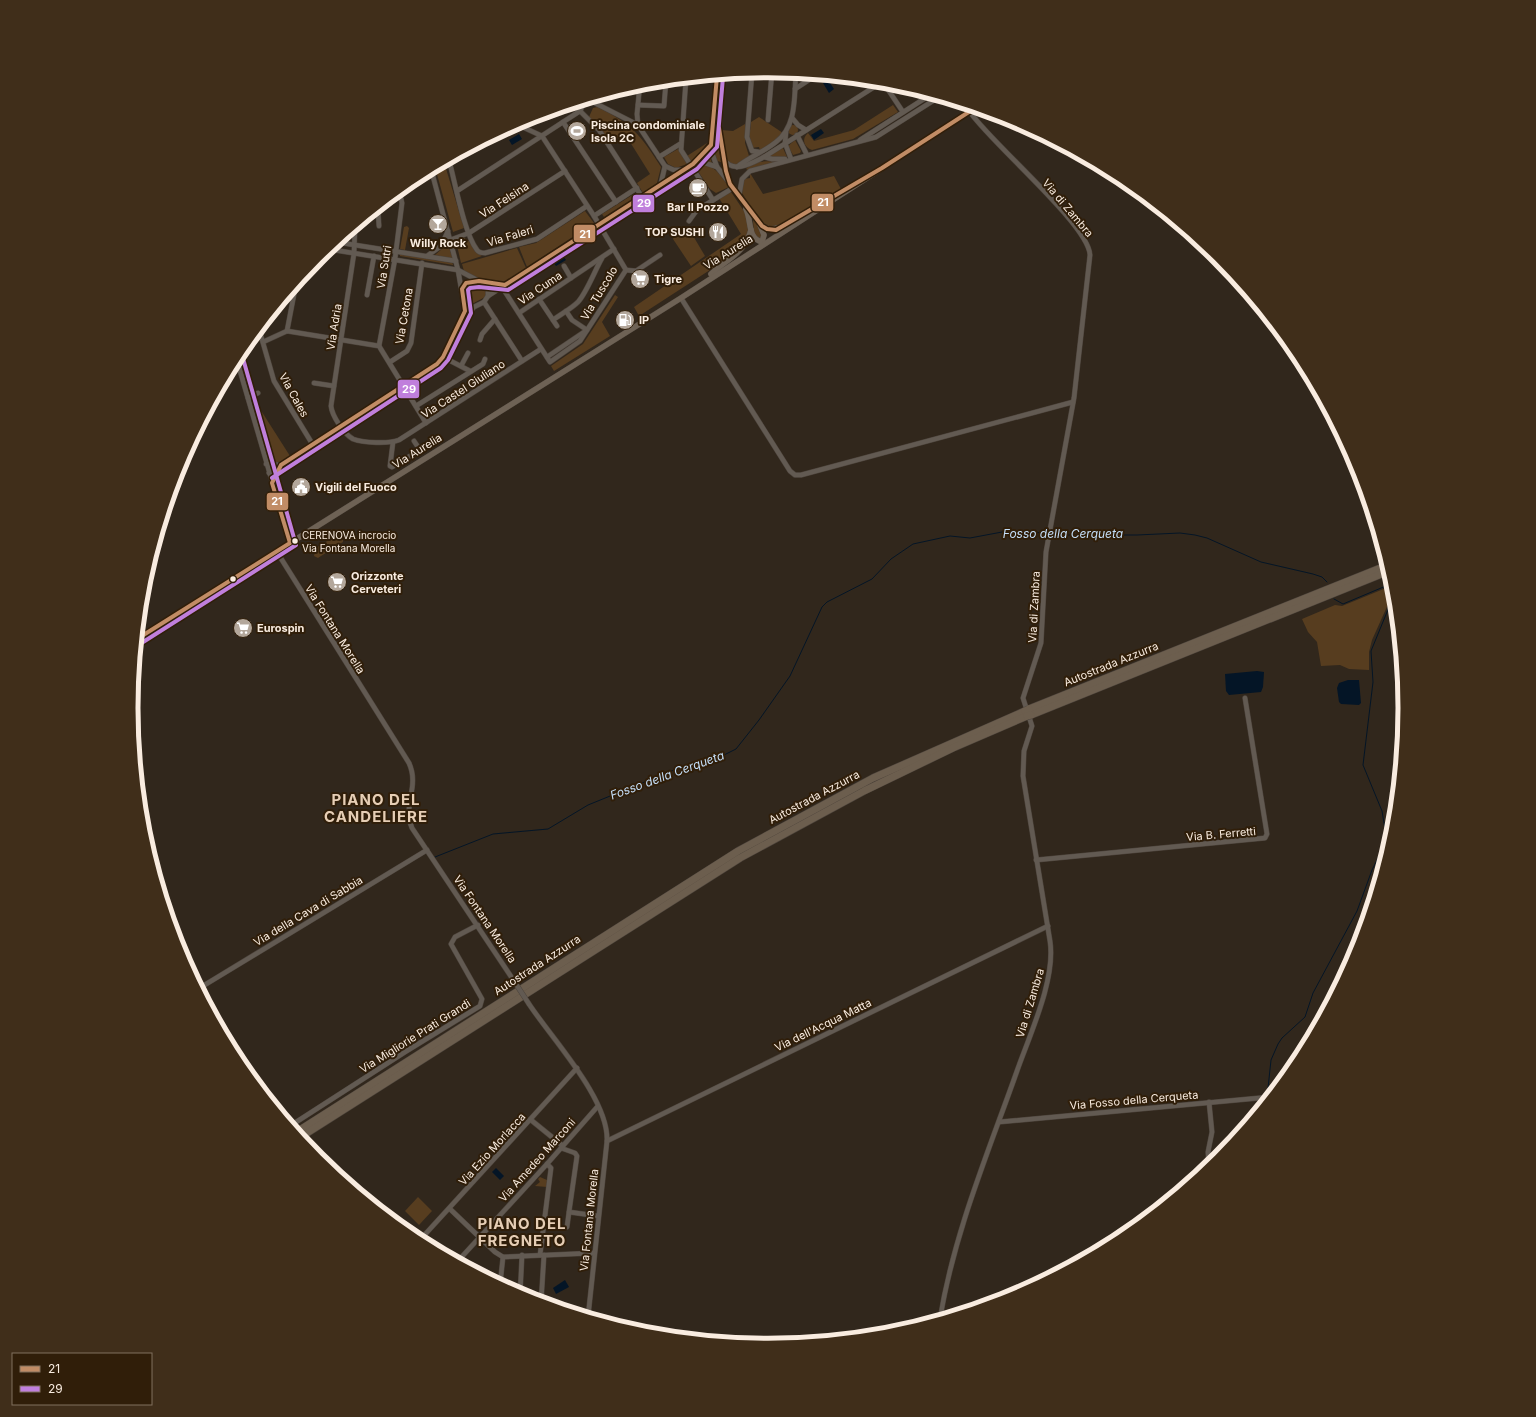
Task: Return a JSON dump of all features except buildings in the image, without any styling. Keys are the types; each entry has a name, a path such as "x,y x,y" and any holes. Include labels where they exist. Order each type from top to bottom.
{"highway":[{"name":"Autostrada Azzurra","path":"300,1130 743,848 873,778 1382,567"},
{"name":"Autostrada Azzurra","path":"304,1135 740,858 864,790 1028,713 1383,573"}],"main road":[{"name":"Via Aurelia","path":"627,330 681,298 821,209 971,111"},
{"name":"Via Aurelia","path":"142,636 627,330 711,274 882,168"},
{"path":"740,197 759,223 764,234 762,242"},
{"path":"740,197 750,219 753,237 762,242"},
{"path":"696,288 762,242 821,209"},
{"path":"759,223 766,229 776,230 803,216"},
{"path":"711,274 741,251 747,242 751,230"}],"street":[{"path":"752,78 747,140 752,152 760,152"},
{"path":"768,120 771,78"},
{"path":"723,79 719,118 721,147 724,164 732,186"},
{"path":"737,167 778,141 787,130 793,119 796,79"},
{"path":"795,90 811,79"},
{"path":"717,80 711,145 712,155 717,168 740,197"},
{"path":"686,83 680,144 684,156 692,165 712,200"},
{"path":"638,105 664,106 666,86"},
{"path":"723,158 728,164 737,167 744,166 764,157 874,87"},
{"path":"887,89 903,112"},
{"path":"638,125 639,91"},
{"path":"859,141 926,98"},
{"path":"740,197 741,182 748,172 876,137 934,100"},
{"path":"594,102 638,125 665,166 674,170 683,170"},
{"path":"457,191 580,111 583,106"},
{"path":"580,111 599,130 642,196"},
{"name":"Via di Zambra","path":"941,1315 954,1253 1050,973 1052,954 1022,767 1024,751 1032,726 1023,698 1041,643 1045,559 1048,535 1074,402 1089,274 1089,248 1066,216 983,128 973,112"},
{"path":"793,119 798,125 806,130"},
{"path":"563,122 616,202"},
{"path":"524,128 542,136"},
{"path":"787,130 785,143 791,159"},
{"path":"798,135 807,155"},
{"name":"Via Tuscolo","path":"542,136 594,216 626,270 588,330 578,344 550,362 547,357 588,330"},
{"path":"659,157 680,144"},
{"path":"711,145 721,147"},
{"path":"459,325 474,307 484,302 488,296 692,165 711,145"},
{"path":"764,157 772,159 791,159"},
{"path":"692,165 706,163 717,168"},
{"name":"Via Faleri","path":"450,164 469,233 476,249 480,253 485,253 537,238 587,206"},
{"path":"717,168 724,164"},
{"path":"661,184 665,166"},
{"name":"Via Felsina","path":"450,240 469,233 565,171"},
{"path":"269,473 405,386 437,364 443,356 465,310 465,301 456,261 433,175"},
{"path":"689,221 696,211 732,186"},
{"path":"594,216 637,188"},
{"name":"Via Sutri","path":"379,346 395,259 402,203 400,196"},
{"path":"377,213 379,226"},
{"path":"427,256 441,246 448,231"},
{"name":"Via Adria","path":"342,426 332,411 334,386 355,245 355,232"},
{"path":"343,243 456,261"},
{"name":"Via Cuma","path":"519,313 614,249"},
{"path":"336,250 458,270 477,280 504,286"},
{"path":"626,270 636,270 660,255"},
{"path":"368,295 374,256"},
{"path":"553,320 576,304 585,293 602,257"},
{"name":"Via Cetona","path":"390,362 407,351 411,343 422,264"},
{"name":"Via Cuma","path":"564,266 571,278"},
{"path":"462,289 466,283 477,280"},
{"path":"483,282 488,288 488,296"},
{"path":"504,286 547,357"},
{"path":"287,331 294,293"},
{"path":"681,298 790,471 796,475 1074,402"},
{"path":"539,299 557,326"},
{"path":"465,301 474,307"},
{"path":"484,302 522,361"},
{"path":"566,311 572,320 588,330"},
{"path":"480,340 482,334 495,319"},
{"path":"263,342 287,331 379,346 405,386 426,423"},
{"name":"Via Cales","path":"261,335 274,381 312,445"},
{"name":"Via Castel Giuliano","path":"393,442 426,423 541,349"},
{"path":"461,366 468,353"},
{"path":"443,356 470,371"},
{"path":"416,406 483,364 486,359"},
{"path":"239,366 290,543"},
{"path":"314,383 334,386"},
{"path":"248,398 258,393"},
{"path":"342,426 350,437 354,439 393,442 390,466 392,467 420,450 414,441"},
{"path":"266,464 281,465"},
{"path":"272,483 281,465"},
{"name":"Via Fontana Morella","path":"277,552 410,763 414,782 408,818 427,850 529,1004 549,1033 577,1068 598,1106 606,1125 607,1141 588,1313"},
{"name":"Via B. Ferretti","path":"1036,860 1265,838 1267,834 1245,698"},
{"name":"Via della Cava di Sabbia","path":"202,985 427,850"},
{"name":"Via Migliorie Prati Grandi","path":"294,1124 480,1006 482,998 451,944 455,937 478,925"},
{"name":"Via dell'Acqua Matta","path":"607,1141 1048,926"},
{"name":"Via Ezio Morlacca","path":"423,1236 577,1068"},
{"name":"Via Fosso della Cerqueta","path":"999,1122 1264,1097"},
{"path":"1209,1102 1212,1132 1208,1150 1209,1159"},
{"name":"Via Amedeo Marconi","path":"460,1259 598,1106"},
{"path":"531,1120 562,1147 575,1153 577,1156 567,1227"},
{"path":"542,1297 542,1255 551,1168 547,1164"},
{"path":"450,1209 480,1238 503,1257 594,1253"},
{"path":"569,1212 598,1216"},
{"path":"520,1288 522,1255"},
{"path":"501,1279 503,1257"}],"shaded area":[{"path":"718,80 722,80 718,139 715,142"},
{"path":"893,105 898,112 853,139 812,150 809,149 804,143 808,133 814,141 854,130"},
{"path":"597,107 619,119 634,131 647,146 661,167 657,183 643,193 637,183 650,174 625,134 611,142 590,119 589,117 593,108"},
{"path":"759,117 783,133 775,142 760,150 759,147 751,148 749,139 751,122"},
{"path":"745,124 745,143 749,156 735,166 726,161 721,130 733,131"},
{"path":"791,125 795,125 797,126 797,134 791,135 788,132 788,128"},
{"path":"795,140 801,151 800,153 793,155 788,146"},
{"path":"707,143 697,157 691,161 687,156"},
{"path":"715,148 719,149 721,162 717,161 714,150"},
{"path":"783,148 787,157 770,157 770,155"},
{"path":"678,149 687,164 676,168 668,164 664,157"},
{"path":"707,152 709,152 712,164 700,160"},
{"path":"780,161 748,170 746,169 757,162"},
{"path":"699,165 709,166 720,175 729,187 716,193 710,189 695,167"},
{"path":"445,167 464,228 453,232 436,172"},
{"path":"750,173 763,194 834,176 841,189 782,226 763,226 742,193 744,179 750,178"},
{"path":"731,192 746,214 749,229 746,239 730,257 639,316 634,307 741,234 719,198"},
{"path":"634,194 636,197 604,217 602,214"},
{"path":"585,211 594,223 527,267 519,247 536,243"},
{"path":"753,220 762,231 761,240 754,236"},
{"path":"407,226 409,228 405,250 400,249 404,227"},
{"path":"684,227 692,234 705,256 691,266 673,239 676,231"},
{"path":"464,238 482,256 461,263 456,241"},
{"path":"447,241 453,259 435,255 444,247"},
{"path":"517,248 526,268 504,283 484,281 464,271 462,264"},
{"path":"400,254 452,263 453,265 400,256"},
{"path":"474,282 484,287 487,293 485,297 472,304 467,298 465,287 466,285"},
{"path":"615,295 618,297 602,322 610,336 554,371 551,366 583,344"},
{"path":"253,398 290,456 280,462 269,462 255,414"},
{"path":"337,535 343,537 343,542 318,558 314,556 316,548"},
{"path":"1387,588 1389,602 1372,640 1369,652 1369,670 1349,669 1340,665 1321,666 1317,642 1308,632 1302,619 1335,605 1342,606"},
{"path":"540,1177 547,1180 547,1187 535,1186 540,1182 538,1179"},
{"path":"418,1197 432,1211 419,1225 405,1211"}],"water":[{"path":"829,81 834,89 829,93 823,83"},
{"path":"821,129 824,133 814,140 811,135"},
{"path":"519,134 522,139 512,145 509,140"},
{"path":"563,256 566,260 556,266 553,262"},
{"path":"1257,671 1264,672 1263,687 1261,692 1229,695 1226,691 1225,674"},
{"path":"1348,680 1359,680 1361,703 1359,705 1341,704 1339,702 1337,688 1339,683"},
{"path":"496,1168 504,1176 500,1180 492,1172"},
{"path":"565,1280 569,1287 556,1294 553,1288"}],"waterway":[{"name":"Fosso della Cerqueta","path":"435,857 493,834 548,829 588,805 679,768 722,756 736,749 759,720 790,676 822,607 827,602 872,579 891,559 913,544 950,536 970,538 1002,532 1028,531 1047,534"},
{"name":"Fosso della Cerqueta","path":"1050,535 1137,535 1180,533 1195,535 1207,538 1261,562 1313,574 1322,577 1327,582"},
{"name":"Fosso della Cerqueta","path":"1334,599 1343,604 1386,586"},
{"path":"1386,833 1382,811 1363,765 1373,682 1371,651 1390,606"},
{"path":"1269,1091 1271,1060 1278,1044 1282,1038 1305,1017 1313,993 1357,911 1372,870 1382,850"}],"transit line":[{"name":"29","path":"272,478 441,368 448,360 471,313 468,290 470,288 479,287 508,290 697,169 717,147 723,79"},
{"name":"21","path":"142,636 290,543 272,483 281,465 437,364 443,357 465,311 462,289 466,283 479,281 505,285 693,164 711,145 717,80"},
{"name":"21","path":"719,128 726,171 730,184 762,226 767,229 776,230 882,168 971,111"},
{"name":"29","path":"141,643 296,545 243,359"}],"place":[{"name":"Piscina condominiale Isola 2C","path":"577,131"},
{"name":"Bar Il Pozzo","path":"698,188"},
{"name":"Willy Rock","path":"438,224"},
{"name":"TOP SUSHI","path":"718,232"},
{"name":"Tigre","path":"640,279"},
{"name":"IP","path":"625,320"},
{"name":"Vigili del Fuoco","path":"301,487"},
{"name":"CERENOVA incrocio Via Fontana Morella","path":"295,541"},
{"name":"Orizzonte Cerveteri","path":"337,582"},
{"name":"Eurospin","path":"243,628"}],"district":[{"name":"PIANO DEL CANDELIERE","path":"376,808"},
{"name":"PIANO DEL FREGNETO","path":"522,1232"}]}
